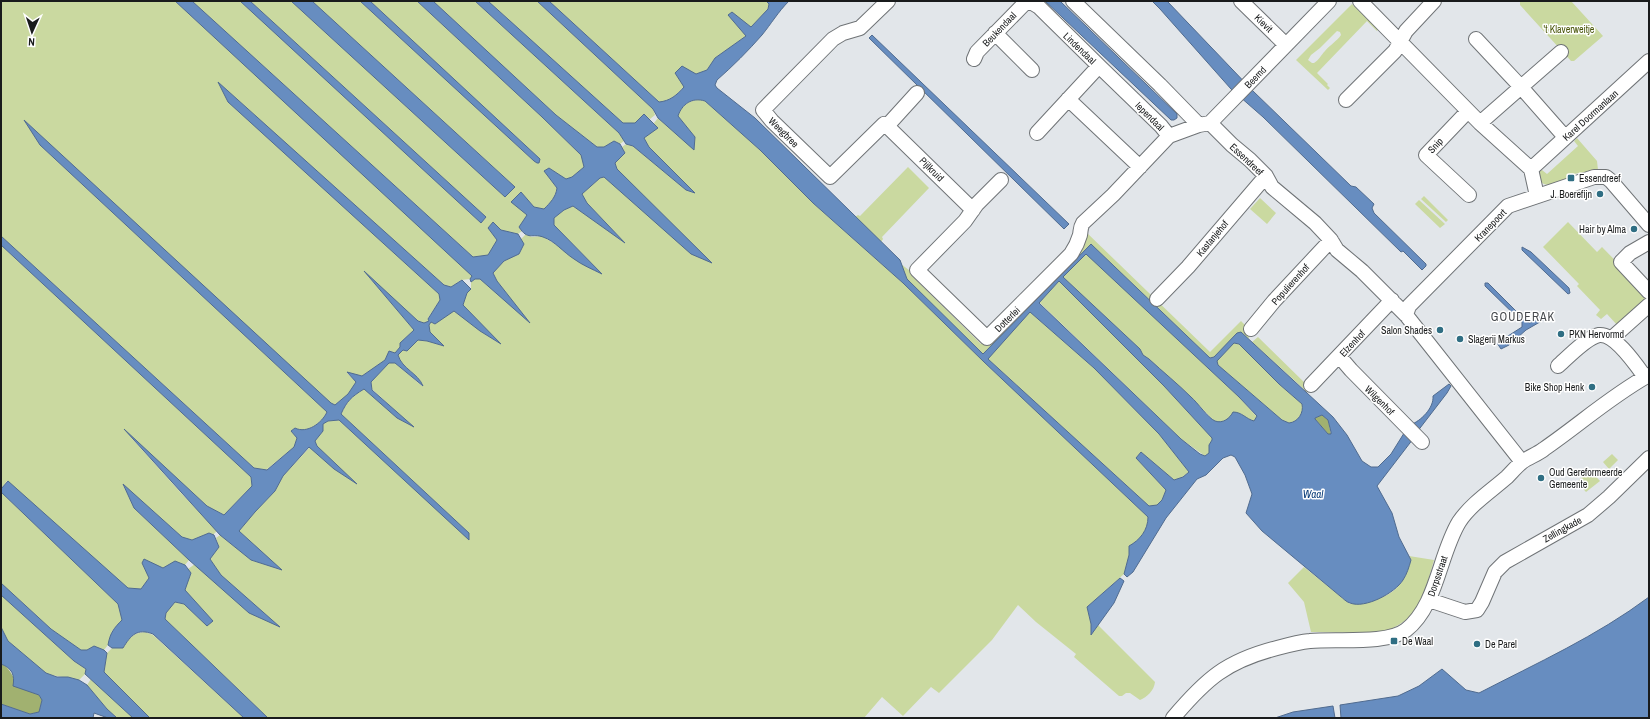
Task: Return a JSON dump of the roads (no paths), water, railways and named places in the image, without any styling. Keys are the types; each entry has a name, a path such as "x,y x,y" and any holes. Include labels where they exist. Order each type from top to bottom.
{"street":[{"name":"Weegbree","path":"888,1 860,28 843,32 833,39 763,110 772,121 830,177 884,124 889,128 917,93"},
{"name":"Beukendaal","path":"974,59 977,52 1028,1"},
{"name":"Lindendaal","path":"1028,1 1039,7 1100,66 1037,133"},
{"name":"Essendreef","path":"1073,1 1205,124 1250,160 1266,176 1272,187 1316,223 1337,250 1362,271 1392,300 1406,315 1522,462"},
{"name":"Kievit","path":"1241,1 1286,45"},
{"name":"Beemd","path":"1169,136 1205,124 1235,97 1329,1"},
{"path":"1360,1 1400,40 1407,51 1480,123 1531,169 1537,196"},
{"path":"1346,100 1395,51 1406,31 1432,3"},
{"path":"995,33 1032,70"},
{"path":"1476,39 1565,137"},
{"path":"1480,123 1561,52"},
{"name":"Karel Doormanlaan","path":"1531,169 1649,61"},
{"name":"Iependaal","path":"1083,223 1169,136 1161,126 1100,66"},
{"path":"1068,99 1140,167"},
{"name":"Snip","path":"1468,111 1426,155 1469,195"},
{"name":"Pijlkruid","path":"889,128 973,210"},
{"name":"Kastanjehof","path":"1157,299 1188,267 1266,176"},
{"name":"Kranepoort","path":"1406,315 1409,306 1508,206 1594,177 1601,177 1611,180 1649,225"},
{"path":"973,210 1001,180"},
{"name":"Dotterlei","path":"973,210 965,221 917,270 987,338 1071,254 1081,234 1080,228 1083,223"},
{"name":"Populierenhof","path":"1252,329 1274,302 1330,240"},
{"path":"1649,242 1630,253 1621,262 1649,292"},
{"name":"Elzenhof","path":"1311,385 1392,300"},
{"path":"1612,338 1649,305"},
{"path":"1558,366 1595,336 1603,335 1612,338 1647,376"},
{"name":"Wilgenhof","path":"1340,356 1351,370 1416,436"},
{"name":"Dorpsstraat","path":"1172,718 1206,682 1227,666 1246,657 1264,651 1310,641 1390,638 1405,631 1418,619 1429,600 1442,562 1460,521 1469,511 1522,462 1544,450 1614,397 1647,376"},
{"name":"Zellingkade","path":"1429,600 1465,612 1477,610 1495,572 1505,562 1588,515 1610,497 1649,458"}],"water":[{"path":"175,1 192,1 473,257 488,255 497,240 488,228 493,222 501,230 518,234 524,244 519,254 504,261 493,273 497,281 530,323 480,279 475,279 471,282 470,279 472,276"},
{"path":"240,1 250,1 486,217 481,223"},
{"path":"291,1 312,1 515,187 505,197"},
{"path":"360,1 370,1 540,159 539,163 534,161"},
{"path":"417,1 433,1 556,115 597,147 604,147 614,141 620,144 625,153 615,163 617,169 712,263 691,254 604,177 600,178 582,194 587,203 625,243 573,206 564,210 554,218 554,225 602,274 577,261 547,239 525,234 519,227 527,215 511,202 521,192 534,207 544,209 554,197 557,188 544,171 549,168 566,179 572,177 584,167 581,155"},
{"path":"475,1 488,1 623,123 635,123 644,114 658,128 644,138 649,147 695,193 686,190 633,146 626,144 619,133"},
{"name":"Waal","path":"537,1 549,1 659,102 673,97 684,87 675,73 682,66 696,74 707,70 715,58 746,36 728,15 732,12 751,27 768,9 769,4 766,1 789,1 762,35 717,80 715,85 755,118 900,260 907,279 983,354 1091,244 1210,358 1214,357 1237,333 1241,332 1333,417 1347,435 1362,461 1371,467 1378,467 1391,454 1406,430 1413,439 1377,486 1392,513 1399,537 1411,560 1403,580 1387,595 1371,602 1356,604 1346,601 1262,531 1246,513 1252,494 1245,475 1235,457 1231,455 1223,458 1206,475 1197,479 1166,518 1133,572 1127,577 1124,574 1129,555 1129,546 1137,541 1143,534 1147,526 1148,517 903,283 813,203 760,150 705,101 696,100 688,102 682,108 678,116 695,137 694,150 658,118 653,109","holes":["1086,254 1239,397 1257,416 1254,421 1239,413 1233,412 1228,418 1221,422 1212,419 1186,392 1143,355 1140,349 1063,277","1059,281 1164,386 1212,438 1209,445 1209,453 1205,456 1200,454 1181,439 1039,303","1030,312 1094,368 1159,434 1189,472 1183,477 1174,480 1141,452 1136,458 1166,490 1162,500 1157,505 1149,506 988,359","1234,343 1239,344 1279,384 1302,404 1302,411 1298,419 1289,423 1282,420 1218,365 1217,361","1322,415 1328,420 1331,434 1328,434 1315,419"]},
{"path":"1045,1 1060,1 1177,114 1177,118 1171,120"},
{"path":"1152,1 1167,1 1253,91 1351,186 1356,187 1374,204 1372,208 1374,213 1426,264 1426,266 1422,270 1403,251 1401,252 1263,117 1231,89"},
{"path":"872,35 1069,224 1064,229 869,38"},
{"path":"218,82 444,285 451,287 462,280 471,289 467,293 463,305 501,344 480,331 454,311 435,324 431,322 429,325 430,332 444,346 418,340 407,351 403,350 398,355 403,364 418,378 423,386 395,363 389,363 371,382 372,390 414,427 397,418 364,389 350,400 341,414 469,533 469,540 339,420 328,421 323,424 323,431 315,441 317,446 357,484 334,469 309,447 283,476 275,491 239,531 282,570 251,560 220,535 124,429 207,506 224,515 252,486 251,477 1,245 1,236 254,468 267,470 294,447 297,438 291,431 295,428 304,430 314,426 322,420 327,412 40,145 24,120 331,403 335,405 348,394 356,382 347,372 362,376 385,360 389,351 395,353 400,347 400,343 414,330 364,271 418,321 424,323 429,321 428,319 440,300 439,294 228,102"},
{"path":"1522,247 1531,252 1569,288 1570,293 1568,294 1522,250"},
{"path":"1485,283 1488,283 1527,322 1530,323 1542,315 1545,319 1526,330 1509,345 1501,349 1497,343 1522,327 1522,322 1485,286"},
{"path":"1449,384 1451,386 1447,393 1417,432 1410,425 1426,414 1433,401 1433,396"},
{"path":"8,481 128,588 141,589 149,578 142,563 144,559 163,568 175,561 185,565 191,573 185,590 213,621 207,626 184,604 175,602 166,613 165,619 268,718 244,718 153,634 139,632 129,639 123,648 112,648 108,645 113,631 122,620 118,604 1,492 1,489"},
{"path":"123,484 182,537 192,540 209,533 214,535 219,547 210,559 221,575 280,627 249,613 189,560 134,508"},
{"path":"1120,578 1124,581 1114,603 1091,635 1091,624 1087,607"},
{"path":"1,583 51,629 81,650 87,650 94,646 104,650 107,653 104,672 150,718 133,718 85,674 86,669 74,661 1,595"},
{"path":"1649,597 1649,718 1341,718 1340,705 1398,696 1419,686 1442,669 1466,690 1479,693 1588,637"},
{"path":"1,627 8,641 46,673 57,677 68,677 79,680 87,685 107,709 117,718 108,718 94,713 93,718 1,718 1,704 30,714 39,712 42,700 39,695 13,686 14,678 12,672 1,664"},
{"path":"1333,706 1335,718 1275,718 1293,712"}],"place":[{"name":"Essendreef","path":"1571,178"},
{"name":"J. Boerefijn","path":"1600,194"},
{"name":"Hair by Alma","path":"1634,229"},
{"name":"Salon Shades","path":"1440,330"},
{"name":"PKN Hervormd","path":"1561,334"},
{"name":"Slagerij Markus","path":"1460,339"},
{"name":"Bike Shop Henk","path":"1592,387"},
{"name":"Oud Gereformeerde Gemeente","path":"1541,478"},
{"name":"De Waal","path":"1394,641"},
{"name":"De Parel","path":"1477,644"}],"district":[{"name":"GOUDERAK","path":"1523,317"}],"park label":[{"name":"'t Klaverweitje","path":"1569,29"}]}
